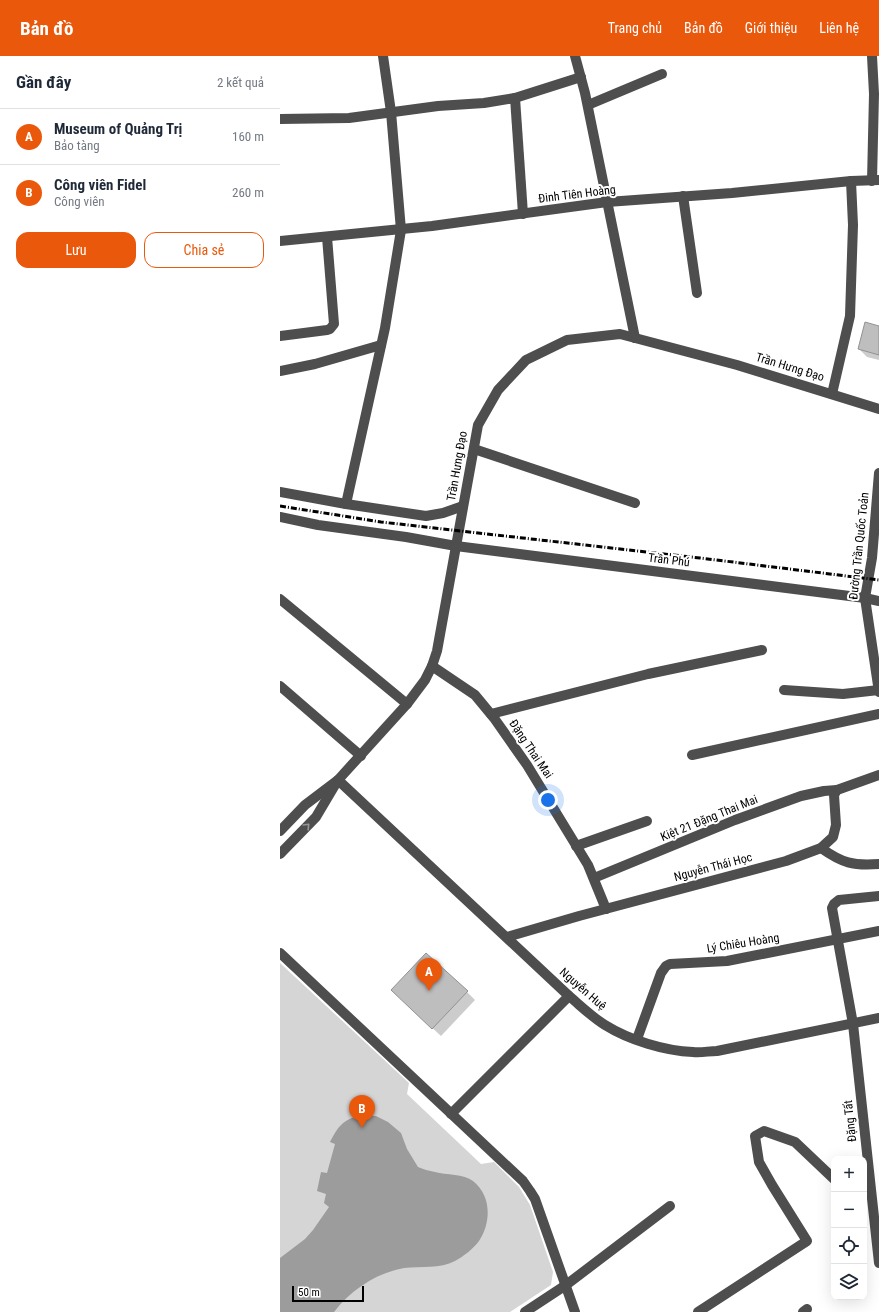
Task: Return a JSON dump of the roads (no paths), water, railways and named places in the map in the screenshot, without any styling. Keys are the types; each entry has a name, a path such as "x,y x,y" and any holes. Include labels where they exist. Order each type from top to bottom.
{"street":[{"path":"346,504 385,328 401,230 391,112 383,56"},
{"path":"575,56 588,105 634,338"},
{"path":"872,56 875,180"},
{"path":"588,105 662,74"},
{"path":"280,119 349,118 438,106 484,103 515,98 581,77"},
{"path":"515,98 523,214"},
{"name":"Đinh Tiên Hoàng","path":"280,241 401,230 607,202 732,193 875,180"},
{"path":"832,394 850,316 853,224 851,181"},
{"path":"682,196 697,293"},
{"path":"280,336 327,330 334,324 327,237"},
{"name":"Trần Hưng Đạo","path":"280,831 305,805 338,780 407,704 425,680 432,666 436,651 478,425 498,390 526,360 567,340 620,334 737,365 879,409"},
{"path":"280,371 315,364 381,346"},
{"path":"474,449 635,503"},
{"name":"Đường Trần Quốc Toản","path":"879,473 872,558 865,598 879,691"},
{"path":"280,492 426,516 443,513 463,506"},
{"name":"Trần Phú","path":"280,517 318,525 406,537 456,546 879,601"},
{"path":"280,599 407,704"},
{"path":"491,714 648,674 762,650"},
{"name":"Đặng Thai Mai","path":"432,666 475,695 491,714 527,765 588,865 606,909"},
{"path":"280,686 361,756"},
{"path":"784,690 843,694 879,691"},
{"path":"692,754 879,714"},
{"path":"837,790 879,775"},
{"name":"Trần Hưng Đạo","path":"280,854 316,817 338,780"},
{"name":"Nguyễn Huệ","path":"338,780 569,996 606,1026 628,1037 668,1049 694,1052 717,1051 879,1018"},
{"name":"Nguyễn Thái Học","path":"507,938 606,909 786,861 821,848 833,837 836,825 834,795 837,790"},
{"name":"Kiệt 21 Đặng Thai Mai","path":"594,878 735,820 801,796 837,790"},
{"path":"576,846 647,820"},
{"path":"821,848 832,857 844,862 857,865 879,864"},
{"name":"Đặng Tất","path":"879,896 838,900 832,908 852,1024 868,1200 879,1263"},
{"name":"Lý Chiêu Hoàng","path":"637,1039 661,973 666,966 670,964 727,961 879,931"},
{"path":"280,953 523,1181 535,1199 575,1312"},
{"path":"451,1114 569,996"},
{"path":"705,1310 807,1241 759,1162 755,1136 764,1131 795,1142 831,1176"},
{"path":"525,1312 566,1285 670,1206"}],"railway":[{"path":"280,506 381,522 879,580"}],"place":[{"name":"Museum of Quảng Trị","path":"429,991"},
{"name":"Công viên Fidel","path":"362,1128"}]}
